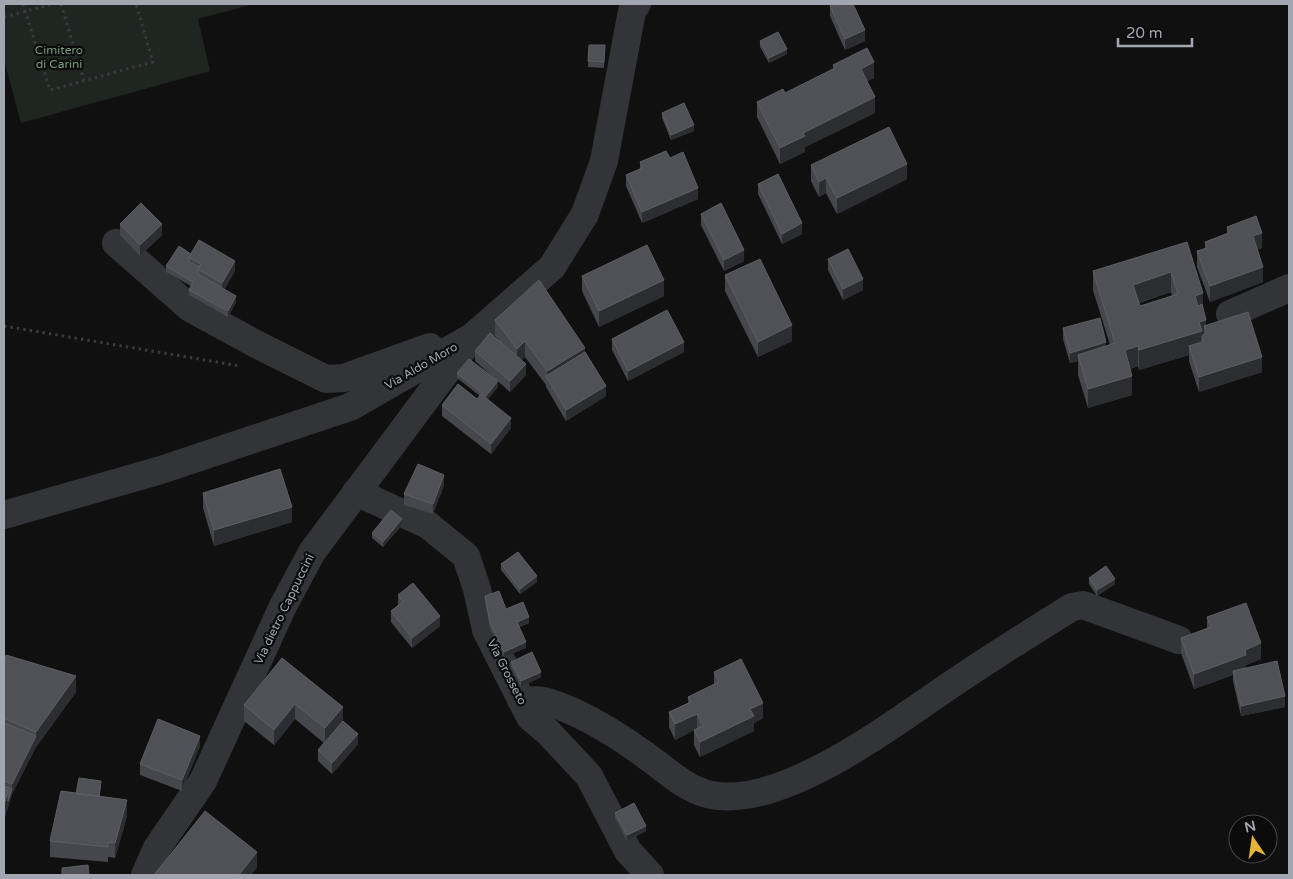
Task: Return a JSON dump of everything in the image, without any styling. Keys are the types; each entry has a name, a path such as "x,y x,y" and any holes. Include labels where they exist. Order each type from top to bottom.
{"street":[{"name":"Via Aldo Moro","path":"4,516 161,470 350,407 472,336 552,267 585,214 604,162 632,11 637,4"},
{"path":"116,243 190,308 326,379 344,378 421,350 472,336"},
{"path":"1230,314 1289,288"},
{"name":"Via dietro Cappuccini","path":"145,875 157,848 203,781 283,606 312,552 472,336"},
{"name":"Via Grosseto","path":"356,492 428,525 466,556 477,589 486,630 530,717 548,732 589,776 628,851 650,875"},
{"path":"521,700 546,701 584,717 617,736 682,784 698,792 719,797 741,797 794,780 843,758 961,678 1072,607 1083,605 1179,640"}],"path":[{"path":"23,4 50,90 153,62 136,4"},
{"path":"4,17 52,4"},
{"path":"61,4 84,80"},
{"path":"4,326 250,368"}],"green space":[{"name":"Cimitero di Carini","path":"4,4 254,4 198,19 210,71 21,123 4,60"}],"building":[{"path":"834,4 853,4 865,30 845,39 830,6"},
{"path":"778,32 787,49 769,58 760,41"},
{"path":"589,45 605,45 604,62 588,61"},
{"path":"867,48 874,62 861,69 875,97 803,133 805,136 780,148 757,102 783,89 785,93 835,68 833,65"},
{"path":"684,103 694,125 671,135 662,113"},
{"path":"889,127 907,164 837,198 826,178 819,182 811,165"},
{"path":"666,151 670,158 683,152 698,188 642,212 626,175 642,168 640,162"},
{"path":"778,174 802,223 782,234 758,184"},
{"path":"141,203 162,224 140,245 120,224"},
{"path":"721,203 744,250 724,260 701,214"},
{"path":"1256,216 1262,233 1253,236 1263,267 1210,286 1197,251 1207,248 1205,242 1229,233 1227,227"},
{"path":"199,240 235,261 222,283 198,269 201,264 189,257"},
{"path":"1187,242 1203,293 1195,296 1198,306 1202,304 1206,320 1199,322 1202,331 1139,350 1138,346 1125,350 1132,376 1088,389 1078,355 1115,343 1093,271","holes":["1171,272 1178,294 1140,306 1133,285"]},
{"path":"647,245 664,280 599,311 582,276"},
{"path":"179,246 191,254 189,262 199,267 198,274 236,296 228,311 189,290 193,282 166,266"},
{"path":"848,249 863,279 843,289 828,259"},
{"path":"760,259 792,325 758,342 725,275"},
{"path":"539,280 585,348 547,371 525,341 517,349 495,320"},
{"path":"667,310 684,342 628,371 612,339"},
{"path":"1248,312 1262,357 1199,377 1189,346 1202,342 1202,336 1206,333 1204,326"},
{"path":"1100,318 1106,342 1070,353 1063,328"},
{"path":"490,333 526,364 510,381 475,351"},
{"path":"585,352 606,386 566,410 546,376"},
{"path":"469,359 498,381 486,396 457,373"},
{"path":"458,384 477,399 481,394 511,418 491,444 442,405"},
{"path":"418,464 444,475 433,504 404,494"},
{"path":"280,469 292,507 214,530 203,493"},
{"path":"391,510 402,519 383,542 372,533"},
{"path":"518,552 537,576 520,589 501,564"},
{"path":"1106,566 1115,579 1097,590 1089,578"},
{"path":"413,583 440,616 412,638 391,611 403,602 398,595"},
{"path":"499,591 506,609 523,602 529,617 517,622 526,642 504,652 490,622 485,596"},
{"path":"1246,603 1261,643 1245,650 1246,655 1194,674 1181,638 1211,627 1207,617"},
{"path":"532,652 541,672 521,681 511,662"},
{"path":"6,655 76,676 36,732 4,718 4,665"},
{"path":"282,658 343,707 325,728 295,704 274,730 244,705"},
{"path":"741,659 763,703 750,709 754,716 700,742 694,730 703,726 697,714 675,724 669,712 691,702 688,697 719,682 714,672"},
{"path":"1277,661 1285,696 1241,706 1233,671"},
{"path":"158,719 200,736 182,780 140,764"},
{"path":"343,721 358,734 332,763 318,750"},
{"path":"4,723 36,736 12,784 4,781"},
{"path":"79,778 101,781 99,796 76,794"},
{"path":"4,786 12,789 8,801 8,791 4,789"},
{"path":"4,789 8,791 4,805"},
{"path":"61,791 127,800 115,843 108,842 108,847 50,841"},
{"path":"634,803 646,826 627,835 615,813"},
{"path":"205,811 257,852 239,875 154,875"},
{"path":"88,865 89,875 62,875 62,868"}]}
